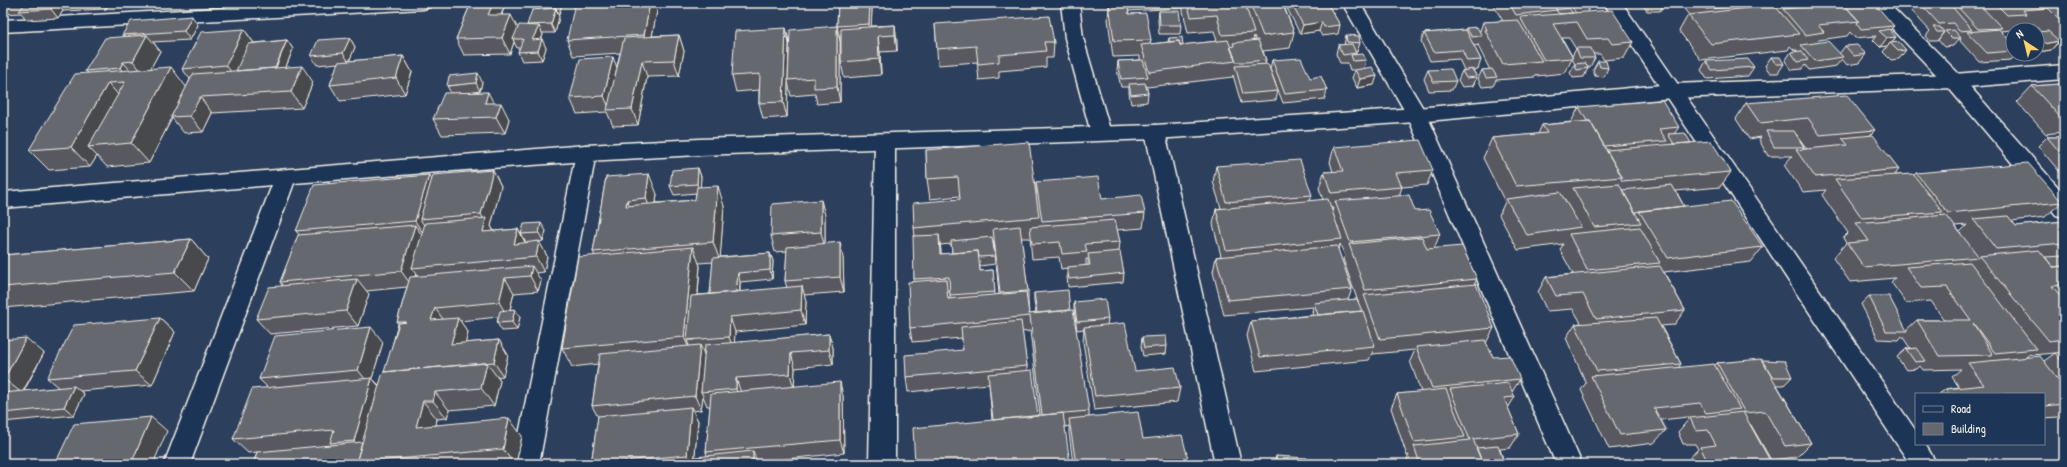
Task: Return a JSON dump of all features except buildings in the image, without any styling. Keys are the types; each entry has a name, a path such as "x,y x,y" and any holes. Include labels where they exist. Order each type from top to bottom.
{"street":[{"path":"3,26 423,3"},
{"path":"1070,3 1074,38 1101,132"},
{"path":"1351,3 1417,115 1569,464"},
{"path":"1613,3 1924,464"},
{"path":"1877,3 1954,81 2064,209"},
{"path":"3,200 586,153 698,147 1101,132 1155,132 1417,115 1672,92 1954,81 2064,72"},
{"path":"1155,132 1228,464"},
{"path":"882,464 885,141"},
{"path":"526,464 586,153"},
{"path":"177,464 286,176"}]}
